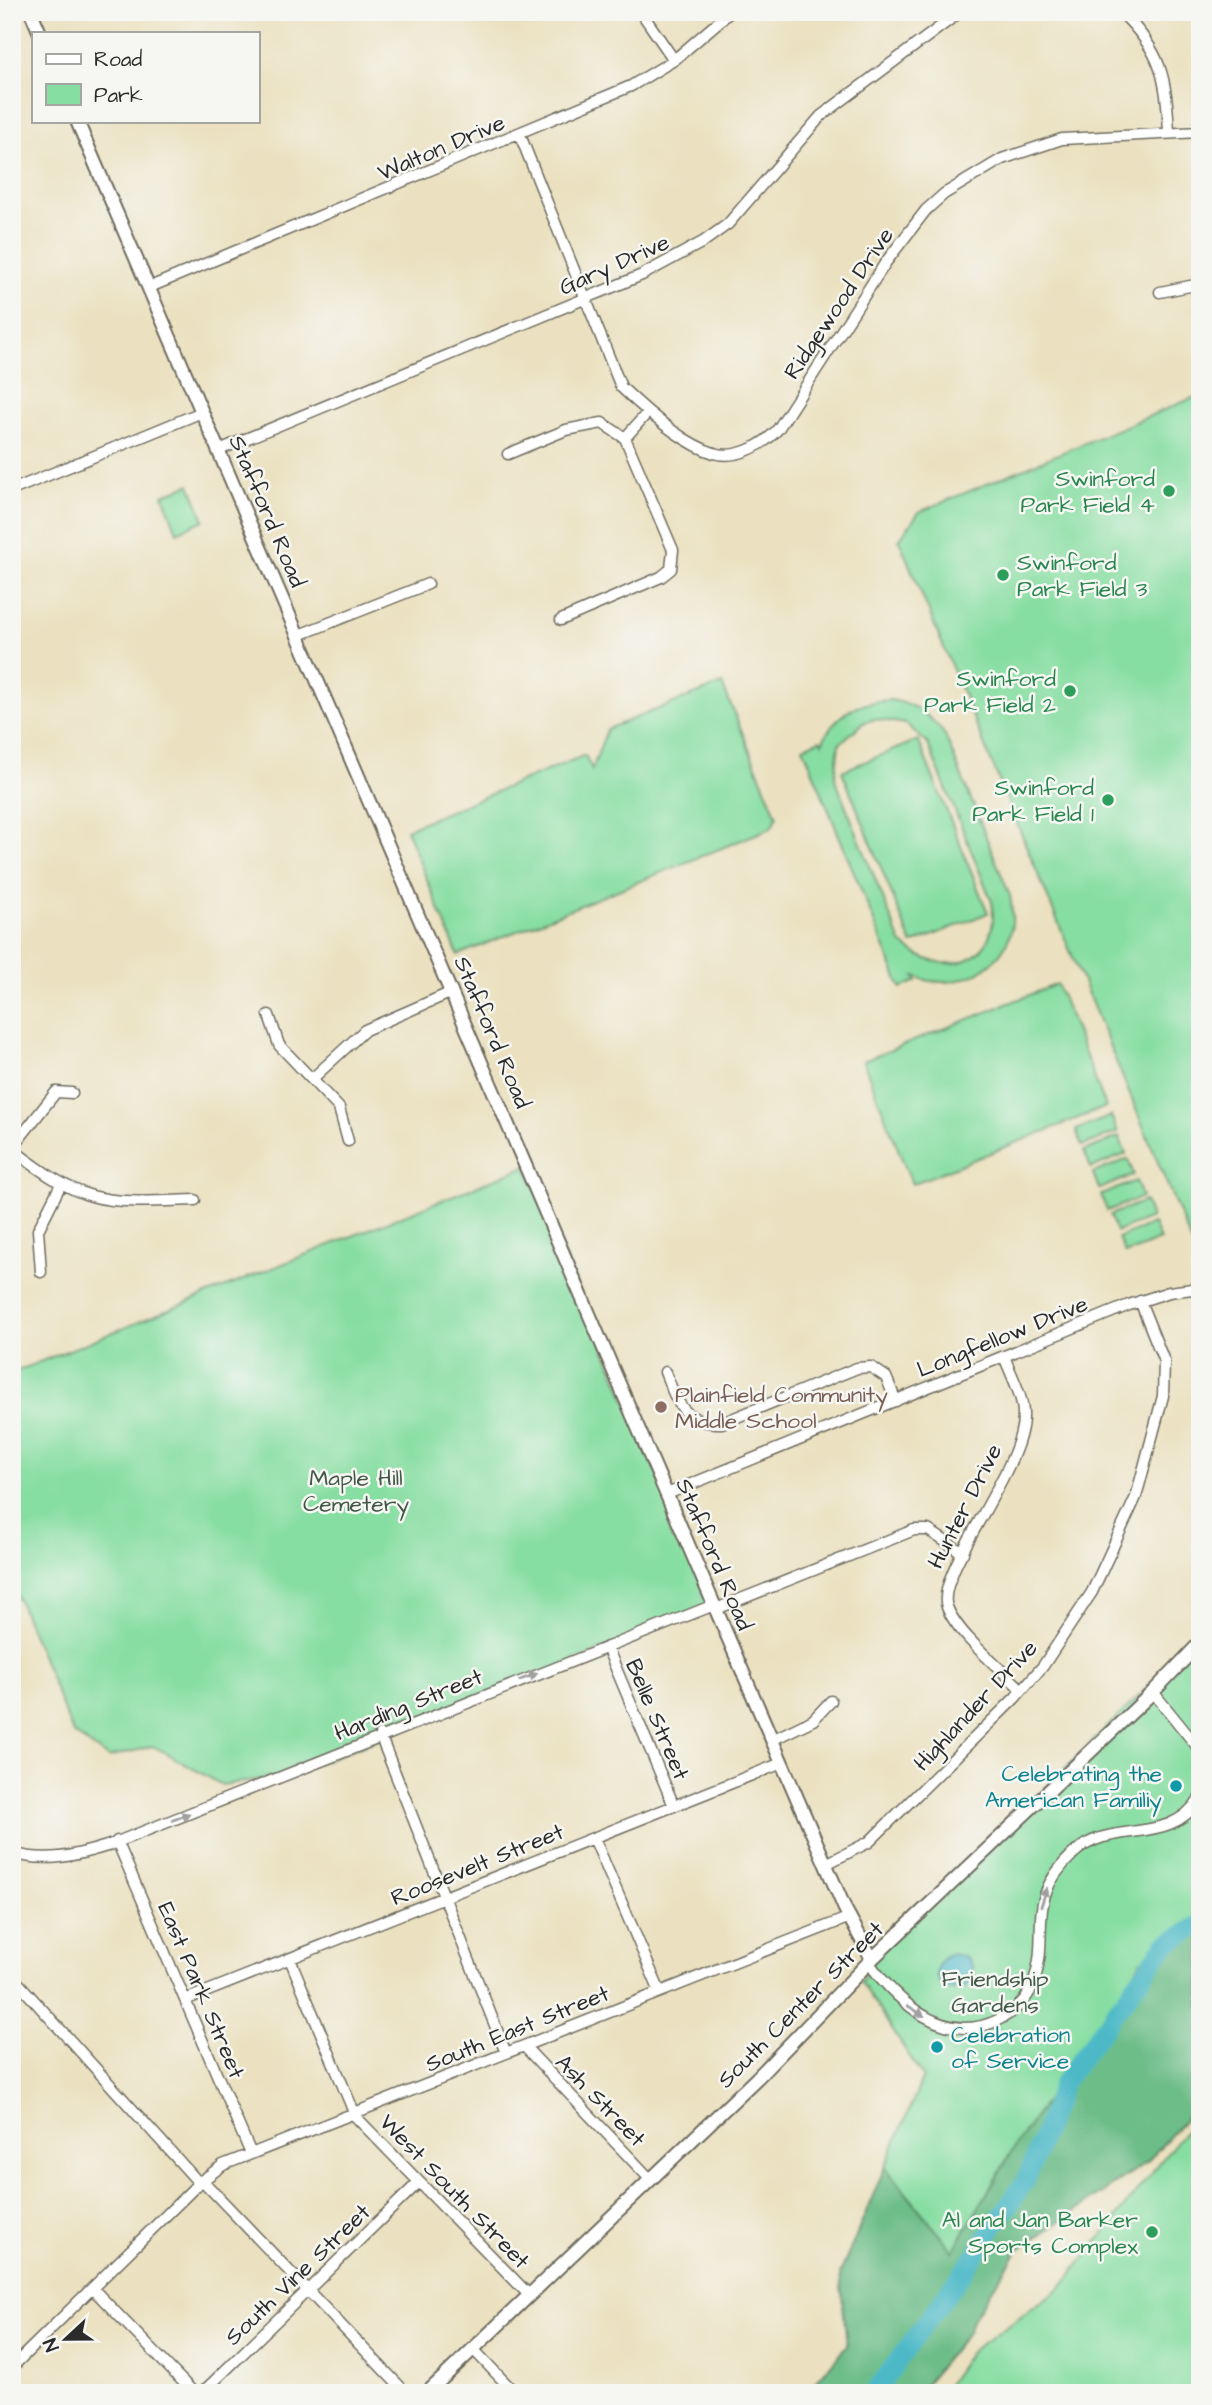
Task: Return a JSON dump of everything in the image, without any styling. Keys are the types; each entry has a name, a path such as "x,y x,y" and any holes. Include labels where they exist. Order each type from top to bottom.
{"street":[{"path":"31,12 40,32"},
{"path":"641,12 674,60"},
{"name":"Walton Drive","path":"150,288 520,135 631,86 674,60 730,12"},
{"name":"Gary Drive","path":"219,450 587,298 680,256 718,232 734,217 821,116 960,12"},
{"path":"1121,12 1149,41 1160,64 1165,77 1170,132"},
{"name":"Stafford Road","path":"77,122 772,1740 871,1961"},
{"name":"Ridgewood Drive","path":"520,135 621,387 648,412 715,453 741,452 765,441 792,408 887,262 926,210 944,194 989,166 1029,148 1072,138 1200,132"},
{"path":"1160,292 1200,284"},
{"path":"12,490 202,412"},
{"path":"625,438 648,412"},
{"path":"508,454 566,430 602,423 625,438 673,550 671,569 661,577 561,620"},
{"path":"299,635 428,584"},
{"path":"313,1078 365,1030 453,992"},
{"path":"269,1015 279,1045 339,1108 348,1141"},
{"path":"72,1093 56,1092 12,1149 61,1184 86,1196 116,1202 195,1200"},
{"path":"41,1272 38,1230 61,1184"},
{"name":"Longfellow Drive","path":"667,1494 1140,1301 1170,1292 1200,1288"},
{"name":"Highlander Drive","path":"826,1864 869,1842 1022,1690 1043,1666 1092,1592 1124,1525 1147,1464 1163,1396 1166,1370 1140,1301"},
{"name":"Hunter Drive","path":"1004,1356 1023,1407 1021,1432 989,1508 962,1553 944,1593 948,1611 1022,1690"},
{"path":"664,1372 674,1396 688,1416 705,1424 722,1423 857,1368 871,1367 886,1377 896,1401"},
{"name":"Harding Street","path":"12,1853 54,1858 75,1856 117,1841 380,1735 914,1530 928,1530 962,1553"},
{"name":"South Center Street","path":"427,2393 757,2078 871,1961 1153,1692 1200,1643"},
{"name":"Belle Street","path":"607,1647 674,1806"},
{"path":"1153,1692 1200,1750"},
{"path":"772,1740 814,1720 831,1701"},
{"path":"380,1735 506,2053"},
{"name":"Roosevelt Street","path":"185,2000 782,1763"},
{"path":"871,1961 905,2004 932,2021 951,2028 970,2030 1002,2018 1019,2006 1034,1981 1045,1891 1066,1860 1077,1850 1108,1835 1168,1826 1193,1809 1200,1798"},
{"path":"594,1838 660,1992"},
{"name":"East Park Street","path":"117,1841 251,2154"},
{"name":"South East Street","path":"12,2367 201,2181 223,2165 850,1917"},
{"name":"West South Street","path":"290,1959 355,2113 529,2295"},
{"path":"12,1976 201,2181 406,2393"},
{"name":"Ash Street","path":"524,2046 650,2180"},
{"name":"South Vine Street","path":"202,2393 419,2182"},
{"path":"93,2289 194,2393"},
{"path":"473,2349 515,2393"}],"green space":[{"path":"1200,395 1200,1263 899,540 919,512"},
{"path":"190,484 204,520 177,532 163,495"},
{"path":"722,684 777,816 771,828 458,955 406,829 585,755 592,770 607,729"},
{"path":"891,700 915,708 933,721 945,735 1010,896 1012,925 1004,947 995,959 972,976 943,982 915,976 917,981 901,988 803,747 820,740 822,743 834,723 849,711","holes":["874,719 906,724 928,744 992,902 992,923 988,940 979,952 966,960 935,962 918,955 901,943 835,779 839,744 863,723"]},
{"path":"918,740 988,913 912,944 842,771"},
{"path":"1057,984 1106,1107 912,1184 863,1061"},
{"path":"1111,1116 1118,1132 1082,1146 1076,1130"},
{"path":"1119,1137 1126,1154 1091,1168 1084,1151"},
{"path":"1128,1159 1134,1175 1099,1189 1093,1173"},
{"name":"Maple Hill Cemetery","path":"526,1166 714,1605 288,1775 222,1785 153,1746 108,1758 73,1733 12,1584 12,1373"},
{"path":"1136,1181 1142,1197 1107,1211 1101,1195"},
{"path":"1145,1201 1151,1218 1116,1232 1110,1215"},
{"path":"1153,1224 1160,1240 1125,1254 1118,1238"},
{"name":"Friendship Gardens","path":"1200,1636 1200,1925 1141,1961 1077,2065 1015,2146 953,2252 885,2167 923,2077 861,1982 872,1959"},
{"path":"1200,1926 1200,2102 1147,2162 1018,2250 972,2320 968,2332 918,2393 806,2393 847,2346 840,2274 885,2167 953,2251 1015,2146 1145,1959"},
{"name":"Al and Jan Barker Sports Complex","path":"1200,2112 1200,2393 941,2393 969,2353 1060,2288"}],"water":[{"path":"955,1954 968,1959 973,1972 968,1985 955,1990 942,1985 937,1972 942,1959"}],"waterway":[{"path":"874,2393 959,2278 1026,2180 1063,2083 1165,1945 1200,1925"}],"place":[{"name":"Swinford Park Field 4","path":"1169,491"},
{"name":"Swinford Park Field 3","path":"1003,575"},
{"name":"Swinford Park Field 2","path":"1070,691"},
{"name":"Swinford Park Field 1","path":"1108,800"},
{"name":"Plainfield Community Middle School","path":"661,1407"},
{"name":"Celebrating the American Familiy","path":"1176,1786"},
{"name":"Celebration of Service","path":"937,2047"},
{"name":"Al and Jan Barker Sports Complex","path":"1152,2232"}]}
